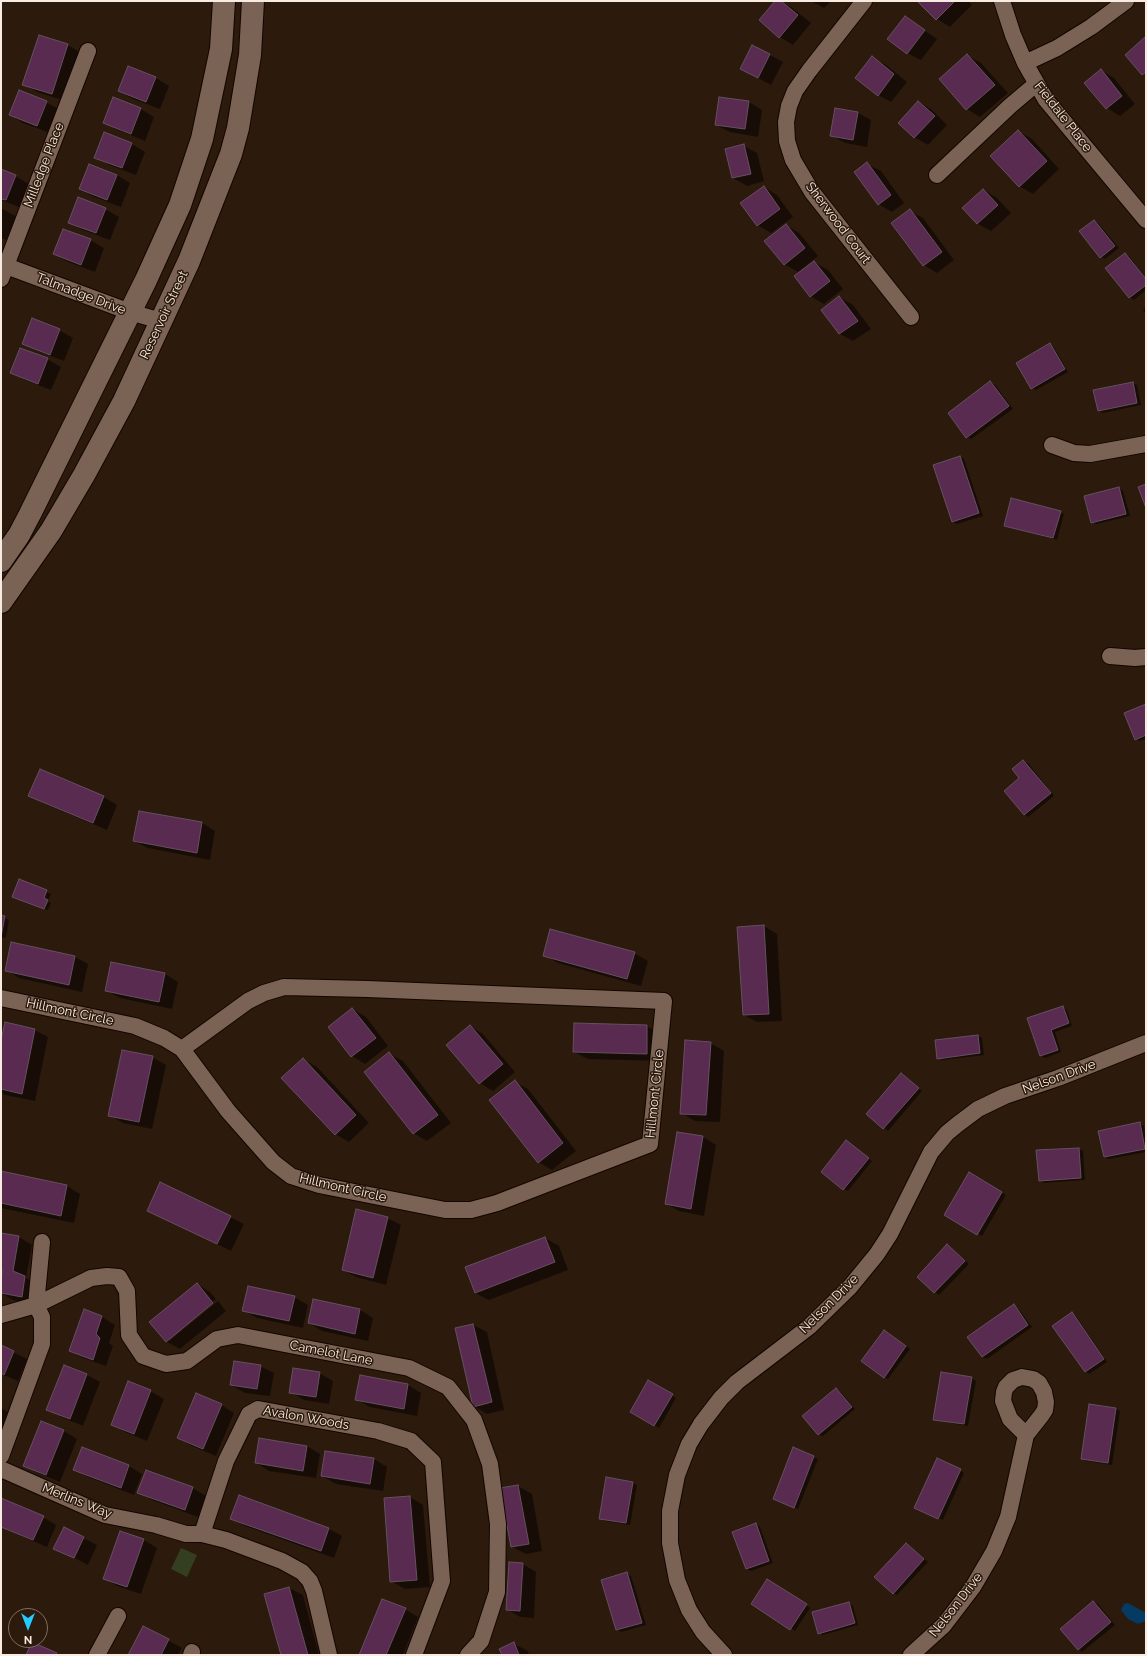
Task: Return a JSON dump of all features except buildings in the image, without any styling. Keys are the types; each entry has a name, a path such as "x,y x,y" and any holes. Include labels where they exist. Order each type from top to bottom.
{"main road":[{"path":"1,561 19,535 41,492 170,230 193,170 202,139 221,49 224,1"},
{"name":"Reservoir Street","path":"1,602 51,531 84,475 124,401 189,261 231,154 238,128 247,77 253,1"}],"street":[{"name":"Sherwood Court","path":"864,1 795,91 789,106 786,122 787,141 793,160 812,192 911,316"},
{"name":"Fieldale Place","path":"1002,1 1025,63 1046,100 1146,220"},
{"path":"1025,63 1068,41 1126,1"},
{"name":"Milledge Place","path":"3,269 88,51"},
{"path":"937,175 1010,106 1036,84"},
{"name":"Talmadge Drive","path":"3,269 161,321"},
{"path":"1052,445 1074,453 1090,454 1146,444"},
{"path":"1110,656 1135,658 1146,657"},
{"name":"Hillmont Circle","path":"1,998 136,1026 164,1038 182,1049 228,1111 273,1162 291,1176 319,1185 445,1210 471,1210 497,1202 650,1144 664,1001 284,987 264,993 248,1001 182,1049"},
{"name":"Nelson Drive","path":"724,1655 702,1632 689,1610 677,1580 670,1543 670,1511 677,1475 689,1444 698,1428 721,1398 737,1382 809,1327 850,1287 877,1254 890,1234 932,1152 939,1142 958,1124 982,1107 1005,1096 1058,1078 1146,1043"},
{"path":"1,1456 42,1344 42,1317 36,1306 42,1242"},
{"name":"Camelot Lane","path":"1,1315 36,1306 91,1278 107,1276 119,1277 127,1291 129,1335 143,1356 166,1364 187,1362 217,1339 238,1335 409,1368 448,1387 474,1420 490,1464 498,1524 497,1592 484,1648 468,1655"},
{"name":"Avalon Woods","path":"202,1534 226,1461 249,1414 258,1409 378,1432 410,1441 433,1462 442,1581 414,1655"},
{"name":"Nelson Drive","path":"911,1655 944,1625 973,1587 990,1557 1008,1517 1026,1435"},
{"name":"Merlins Way","path":"1,1469 105,1515 156,1524 186,1534 202,1534"},
{"path":"202,1534 226,1540 282,1561 302,1572 310,1581 314,1591 329,1655"},
{"path":"97,1655 118,1616"}],"green space":[{"path":"181,1548 197,1555 187,1577 171,1569"}],"water":[{"path":"1128,1603 1146,1613 1146,1621 1138,1624 1128,1619 1121,1610 1124,1604"}]}
